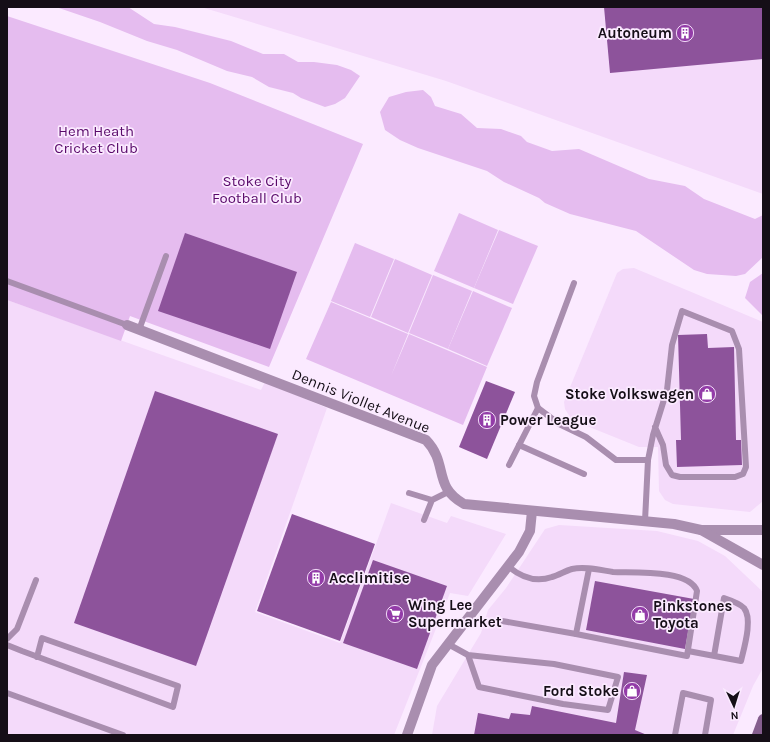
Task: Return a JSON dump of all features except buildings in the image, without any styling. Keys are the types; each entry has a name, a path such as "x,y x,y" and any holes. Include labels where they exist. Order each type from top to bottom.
{"main road":[{"path":"757,735 763,719"}],"street":[{"name":"Dennis Viollet Avenue","path":"127,325 426,440 436,454 443,484 448,492"},
{"path":"448,492 464,504 674,524 701,530 763,530"},
{"path":"407,735 432,665 509,567 526,540 532,511"},
{"path":"701,530 763,565"}],"lane":[{"path":"139,330 166,256"},
{"path":"7,281 127,325"},
{"path":"574,283 537,382 534,396 538,408 559,424 586,437 616,460 648,460"},
{"path":"645,521 648,460 655,427 667,390 672,346 682,311 732,332 739,349 746,467 742,474 736,477 680,478 672,475 666,465 663,445 655,427"},
{"path":"509,465 538,408"},
{"path":"519,445 584,474"},
{"path":"409,492 432,500"},
{"path":"424,520 432,500 448,492"},
{"path":"502,620 687,656 697,591 692,583 685,579 666,574 572,569 552,577 536,580 524,578 509,567"},
{"path":"576,634 589,569"},
{"path":"7,640 17,629 36,580"},
{"path":"688,651 714,656 741,661 747,633 748,619 744,609 724,598 714,656"},
{"path":"7,645 37,657 173,707 178,686 42,638 37,657"},
{"path":"448,644 468,655 554,664 618,676 608,710 570,705 479,687 468,655"},
{"path":"7,693 123,735"},
{"path":"675,735 683,693 711,700 705,735"}],"shaded area":[{"path":"201,7 763,7 763,194 446,81"},
{"path":"634,268 763,322 763,501 750,512 673,504 665,500 659,491 658,447 639,447 572,420 565,409 564,402 617,273 623,269"},
{"path":"7,300 261,390 265,382 327,408 255,612 340,643 391,503 447,523 451,516 506,534 468,596 450,593 394,735 7,735"},
{"path":"559,525 657,531 698,541 725,556 763,592 763,668 753,686 733,735 432,735 437,706 481,633 488,610 506,588 545,529"}],"green space":[{"path":"56,7 128,7 154,24 175,27 231,41 263,54 284,54 298,62 314,62 337,65 351,70 360,76 345,98 335,104 325,107 301,98 293,93 269,87 252,77 227,71 177,50 147,41 100,22"},
{"path":"7,16 210,83 363,144 269,367 130,316 121,341 7,300"},
{"path":"423,90 431,97 435,106 461,114 477,128 501,129 521,136 527,142 552,151 579,149 649,179 685,186 704,199 755,219 763,215 763,257 745,274 736,276 707,274 694,270 636,231 570,214 504,182 487,171 418,148 400,140 385,130 380,112 389,97 406,92"},
{"path":"459,213 498,230 474,288 434,271"},
{"path":"499,230 538,246 513,304 474,288"},
{"path":"355,243 394,259 370,317 331,301"},
{"path":"395,259 432,275 408,333 371,317"},
{"path":"763,273 763,316 745,298 750,282"},
{"path":"433,275 472,291 448,349 409,333"},
{"path":"473,291 512,308 487,366 448,349"},
{"path":"331,302 408,334 391,376 409,334 487,367 463,425 306,359"}],"place":[{"name":"Autoneum","path":"685,33"},
{"name":"Stoke Volkswagen","path":"707,394"},
{"name":"Power League","path":"487,420"},
{"name":"Acclimitise","path":"316,578"},
{"name":"Wing Lee Supermarket","path":"395,614"},
{"name":"Pinkstones Toyota","path":"640,615"},
{"name":"Ford Stoke","path":"632,691"}],"park label":[{"name":"Hem Heath Cricket Club","path":"96,140"},
{"name":"Stoke City Football Club","path":"257,190"}]}
